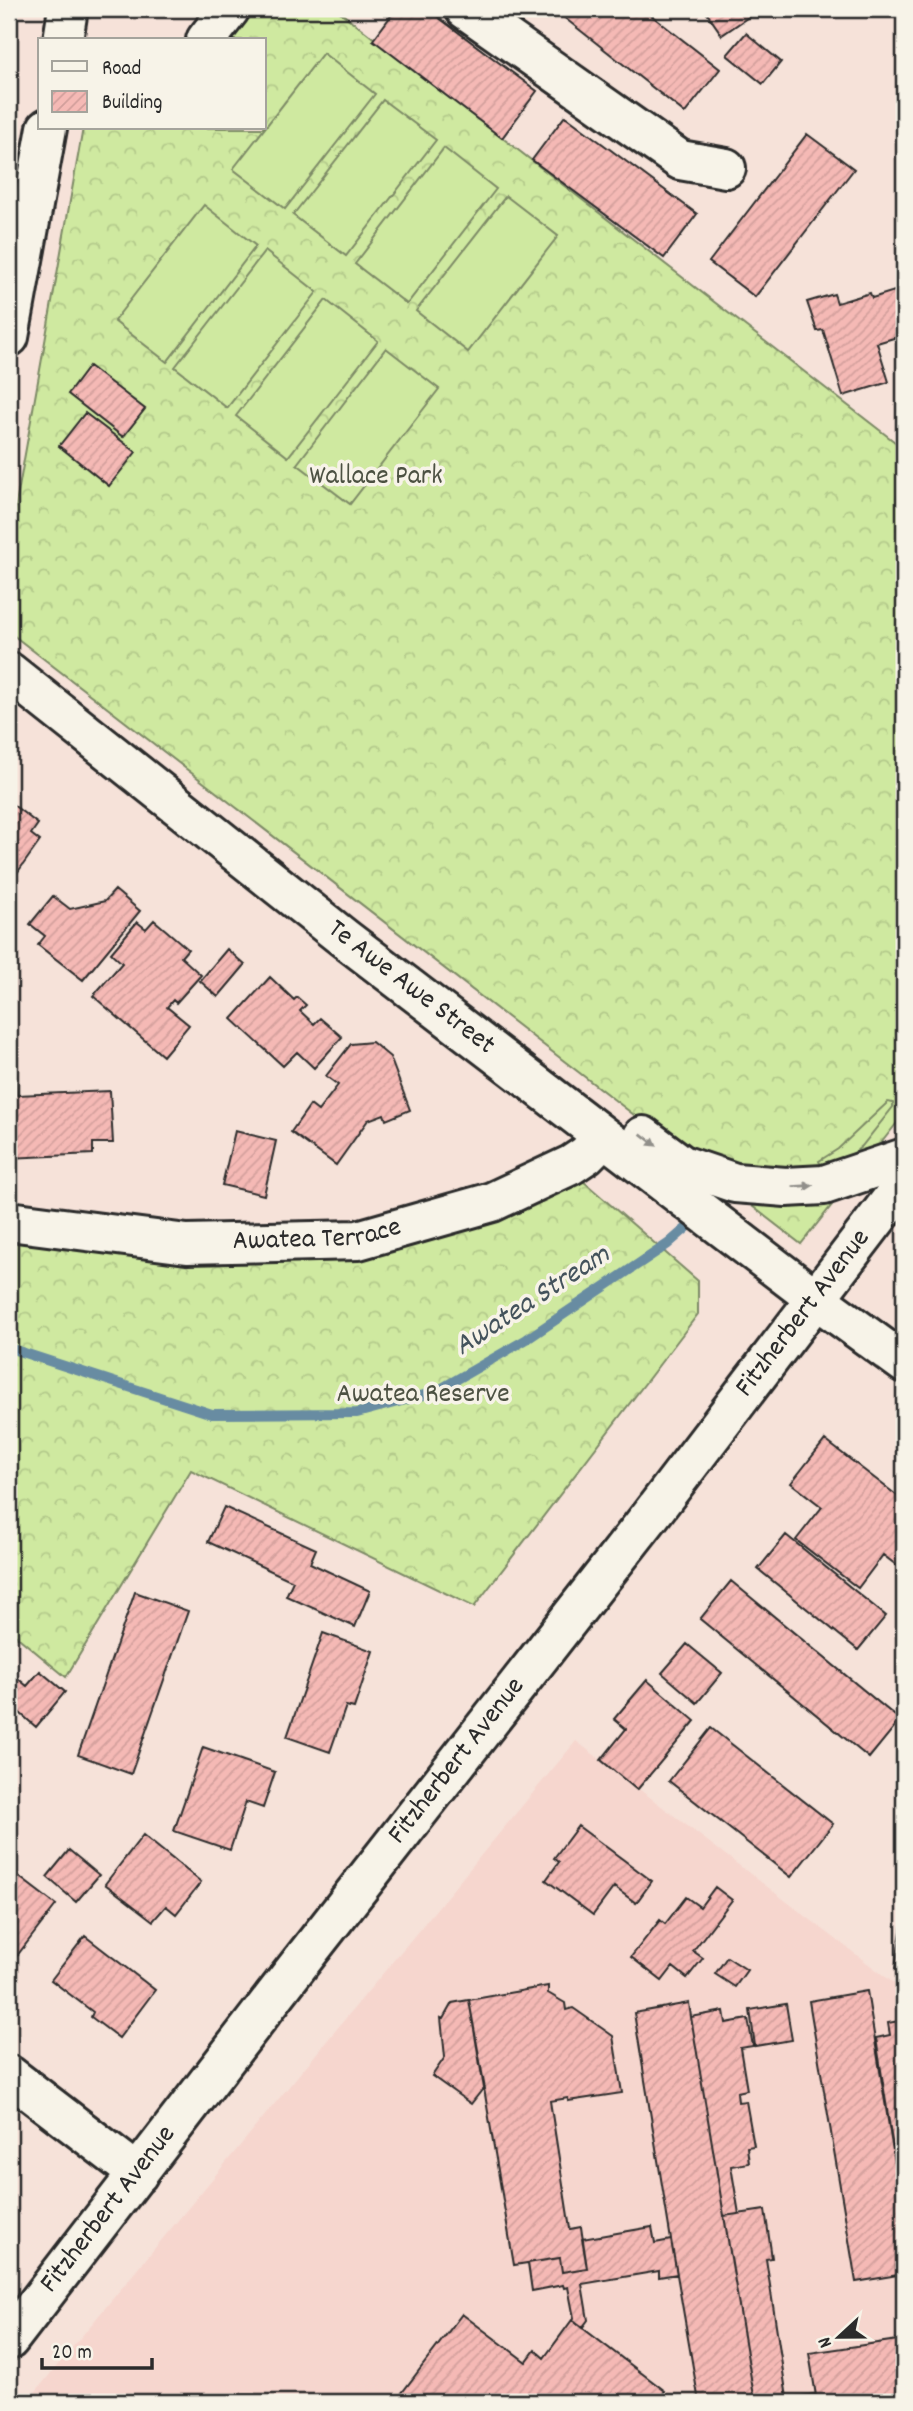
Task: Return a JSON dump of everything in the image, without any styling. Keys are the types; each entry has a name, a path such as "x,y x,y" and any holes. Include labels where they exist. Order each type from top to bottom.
{"main road":[{"path":"62,38 68,9"},
{"path":"208,38 230,9"},
{"path":"465,9 680,160 726,168"},
{"path":"9,337 47,130"},
{"name":"Te Awe Awe Street","path":"9,672 344,938 466,1029 603,1138 904,1363"},
{"path":"466,1029 562,1075 682,1165 735,1183 786,1187 824,1185 904,1158"},
{"name":"Awatea Terrace","path":"9,1220 187,1244 358,1240 492,1202 586,1156 603,1138"},
{"name":"Fitzherbert Avenue","path":"9,2340 650,1516 904,1183"},
{"path":"9,2075 138,2174"}],"shaded area":[{"path":"576,1741 904,1991 904,2402 27,2402"}],"green space":[{"name":"Wallace Park","path":"230,9 336,9 904,449 904,1114 801,1244 9,632 9,544 83,130 266,130 266,38 208,38"},
{"path":"323,53 375,94 285,209 233,169 266,130 266,126"},
{"path":"383,100 436,140 346,256 293,215"},
{"path":"444,148 496,189 407,304 355,264"},
{"path":"506,196 558,236 468,352 416,311"},
{"path":"204,205 256,246 167,362 114,321"},
{"path":"265,251 317,292 227,408 175,367"},
{"path":"326,300 378,341 288,457 236,416"},
{"path":"386,348 439,389 350,504 297,464"},
{"path":"888,1102 893,1103 893,1107 862,1146 849,1157 823,1169 819,1161 838,1149"},
{"name":"Awatea Reserve","path":"575,1174 698,1281 698,1314 474,1607 191,1470 66,1677 9,1630 9,1221 358,1240"}],"building":[{"path":"396,9 427,9 537,91 502,138 373,40"},
{"path":"560,9 643,9 720,69 685,113 557,12"},
{"path":"704,9 760,9 722,35"},
{"path":"746,33 781,62 763,84 727,55"},
{"path":"565,116 697,214 664,258 532,160"},
{"path":"807,134 854,169 755,297 709,262"},
{"path":"904,288 904,335 877,343 889,382 843,396 823,330 817,331 807,302 834,294 837,303 870,293 872,298"},
{"path":"89,366 145,409 123,437 68,394"},
{"path":"85,413 136,452 109,486 59,446"},
{"path":"12,804 38,824 31,834 40,841 12,880 9,877 9,808"},
{"path":"115,890 140,911 83,980 38,945 45,936 30,924 53,896 70,909 105,901"},
{"path":"154,920 188,949 181,957 201,975 176,1003 173,1000 167,1007 189,1025 163,1056 93,996 122,963 111,953 137,922 146,929"},
{"path":"227,949 245,965 218,997 200,981"},
{"path":"270,977 294,1000 297,997 306,1005 300,1011 314,1024 320,1018 342,1037 314,1068 297,1052 283,1066 232,1019"},
{"path":"372,1042 390,1057 410,1110 386,1120 384,1114 368,1120 336,1165 291,1132 310,1105 318,1111 338,1085 326,1076 351,1044"},
{"path":"9,1073 16,1073 17,1095 110,1091 113,1143 93,1143 93,1154 9,1158"},
{"path":"235,1131 276,1141 264,1195 222,1185"},
{"path":"825,1440 904,1501 904,1571 883,1555 858,1588 796,1540 822,1507 791,1483"},
{"path":"224,1507 316,1549 310,1563 370,1591 355,1627 286,1596 293,1581 208,1542"},
{"path":"786,1535 886,1616 858,1650 758,1569"},
{"path":"731,1581 900,1720 869,1758 700,1619"},
{"path":"135,1592 188,1611 131,1774 78,1755"},
{"path":"323,1633 373,1651 354,1708 346,1706 330,1752 287,1737"},
{"path":"687,1644 722,1673 697,1703 662,1673"},
{"path":"9,1671 27,1686 40,1671 65,1692 36,1727 13,1707 9,1712"},
{"path":"647,1680 695,1721 637,1790 601,1760 626,1729 614,1719"},
{"path":"711,1728 833,1824 791,1877 669,1781"},
{"path":"203,1747 275,1772 263,1808 246,1802 230,1850 174,1831"},
{"path":"578,1826 652,1881 636,1903 614,1887 593,1915 546,1880 559,1862 554,1858"},
{"path":"143,1835 201,1882 176,1914 166,1906 153,1921 105,1884"},
{"path":"69,1850 99,1875 76,1902 47,1877"},
{"path":"9,1869 56,1905 9,1966"},
{"path":"715,1887 732,1900 693,1951 703,1958 687,1978 673,1967 662,1981 631,1957 660,1920 665,1924 686,1897 700,1907"},
{"path":"904,1912 904,1971 895,1969"},
{"path":"85,1936 155,1990 119,2038 91,2017 93,2012 51,1980"},
{"path":"727,1957 747,1970 735,1987 715,1974"},
{"path":"548,1986 548,1993 565,2003 566,2010 573,2008 613,2036 622,2093 550,2101 570,2229 581,2227 587,2268 562,2272 560,2258 514,2265 469,2000"},
{"path":"867,1991 904,2219 904,2274 856,2282 809,2001"},
{"path":"469,2000 485,2089 471,2104 432,2076 445,2057 441,2018 443,2019 452,2003"},
{"path":"689,2003 755,2402 699,2402 671,2240 634,2013"},
{"path":"786,2004 792,2040 755,2046 750,2010"},
{"path":"724,2011 726,2023 748,2019 753,2046 740,2048 747,2090 737,2092 738,2102 746,2101 754,2146 747,2147 749,2163 731,2166 739,2214 724,2216 691,2017"},
{"path":"904,2020 904,2219 876,2038 890,2035 888,2023"},
{"path":"765,2210 772,2258 766,2259 787,2398 815,2394 817,2402 755,2402 724,2216"},
{"path":"652,2227 655,2243 671,2240 677,2274 659,2277 659,2271 582,2284 588,2320 582,2328 572,2320 574,2318 568,2287 564,2288 563,2285 532,2291 528,2263 560,2258 562,2272 587,2268 582,2239"},
{"path":"462,2314 526,2362 535,2350 544,2358 572,2320 665,2391 657,2402 395,2402"},
{"path":"898,2340 904,2395 859,2402 817,2402 809,2353"}],"waterway":[{"name":"Awatea Stream","path":"9,1348 212,1414 357,1413 435,1392 527,1339 668,1244 699,1217"}]}
